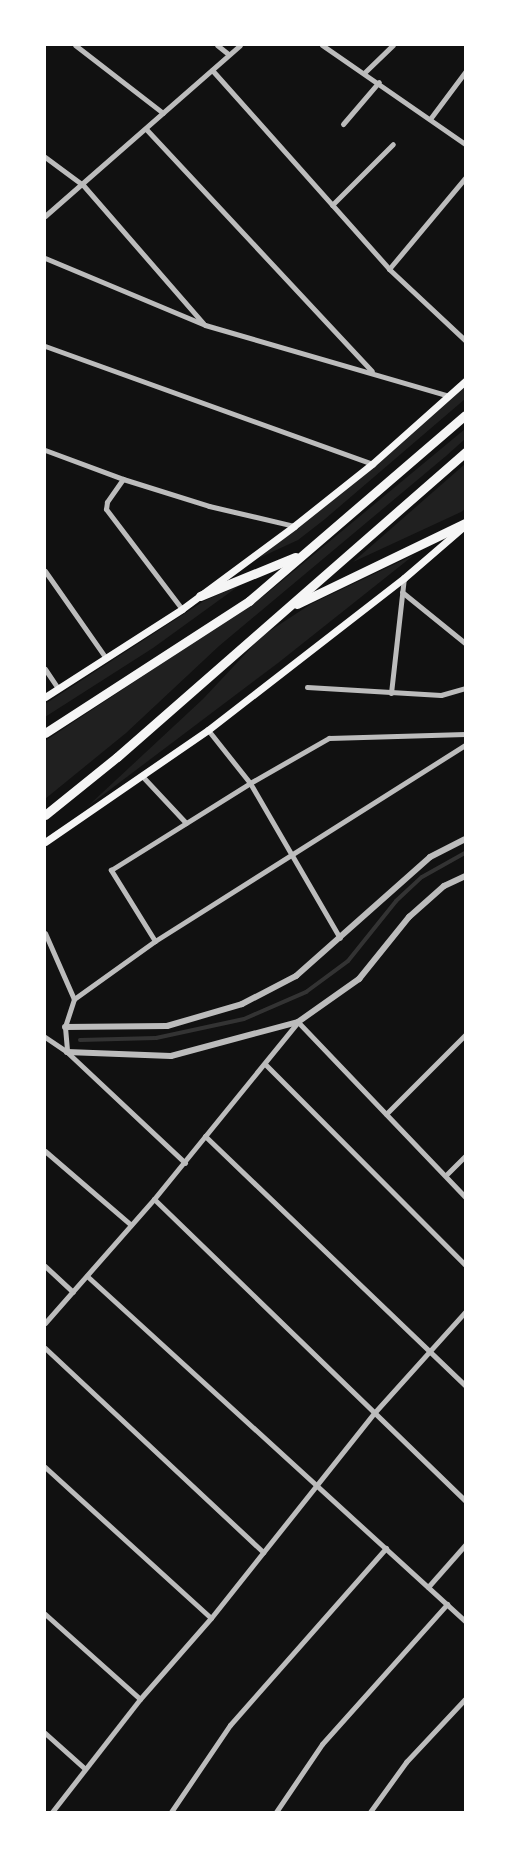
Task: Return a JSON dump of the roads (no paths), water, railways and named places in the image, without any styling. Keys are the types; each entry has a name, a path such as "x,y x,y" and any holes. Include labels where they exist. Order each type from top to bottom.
{"highway":[{"path":"45,733 249,601 465,415"},
{"path":"45,815 117,758 465,452"},
{"path":"285,609 464,527"},
{"path":"200,596 302,554"}],"main road":[{"path":"45,697 182,609 294,526 372,464 465,382"},
{"path":"45,842 143,777 208,730 404,578 464,527"}],"street":[{"path":"75,45 163,112"},
{"path":"217,45 228,54"},
{"path":"45,216 83,185 240,45"},
{"path":"322,45 365,72 465,144"},
{"path":"365,72 394,45"},
{"path":"212,70 389,269 465,340"},
{"path":"430,119 465,72"},
{"path":"343,124 379,82"},
{"path":"146,129 372,372"},
{"path":"332,205 393,144"},
{"path":"45,157 83,185 205,325"},
{"path":"389,269 465,178"},
{"path":"45,258 205,325 450,396"},
{"path":"45,346 372,464"},
{"path":"45,450 123,480 209,506 294,526"},
{"path":"123,480 106,502 106,509 182,609"},
{"path":"45,571 106,658"},
{"path":"391,693 404,578"},
{"path":"402,592 465,643"},
{"path":"45,669 58,688"},
{"path":"307,687 441,695 465,688"},
{"path":"208,730 250,783 340,938"},
{"path":"155,941 111,870 250,783 329,738 465,734"},
{"path":"67,1052 65,1027 74,999 155,941 294,856 453,755 465,745"},
{"path":"143,777 186,823"},
{"path":"65,1027 167,1026 206,1017 242,1004 296,976 430,857 465,838"},
{"path":"45,1323 154,1199 266,1065 298,1022 359,979 409,917 444,886 465,876"},
{"path":"45,932 74,999"},
{"path":"67,1052 171,1056 298,1022"},
{"path":"298,1022 465,1196"},
{"path":"386,1114 465,1035"},
{"path":"45,1037 67,1052 185,1162"},
{"path":"266,1065 465,1265"},
{"path":"205,1136 465,1385"},
{"path":"45,1151 131,1225"},
{"path":"446,1175 465,1156"},
{"path":"154,1199 465,1500"},
{"path":"45,1266 73,1292"},
{"path":"87,1276 465,1620"},
{"path":"52,1812 84,1768 140,1699 211,1618 375,1412 428,1350 465,1312"},
{"path":"45,1348 263,1552"},
{"path":"45,1467 211,1618"},
{"path":"428,1587 465,1545"},
{"path":"171,1812 230,1725 386,1548"},
{"path":"276,1812 322,1744 447,1604"},
{"path":"45,1614 140,1699"},
{"path":"370,1812 406,1762 465,1699"},
{"path":"45,1733 84,1768"}],"waterway":[{"path":"80,1040 156,1038 244,1019 306,992 348,961 396,901 422,877 465,853"}]}
